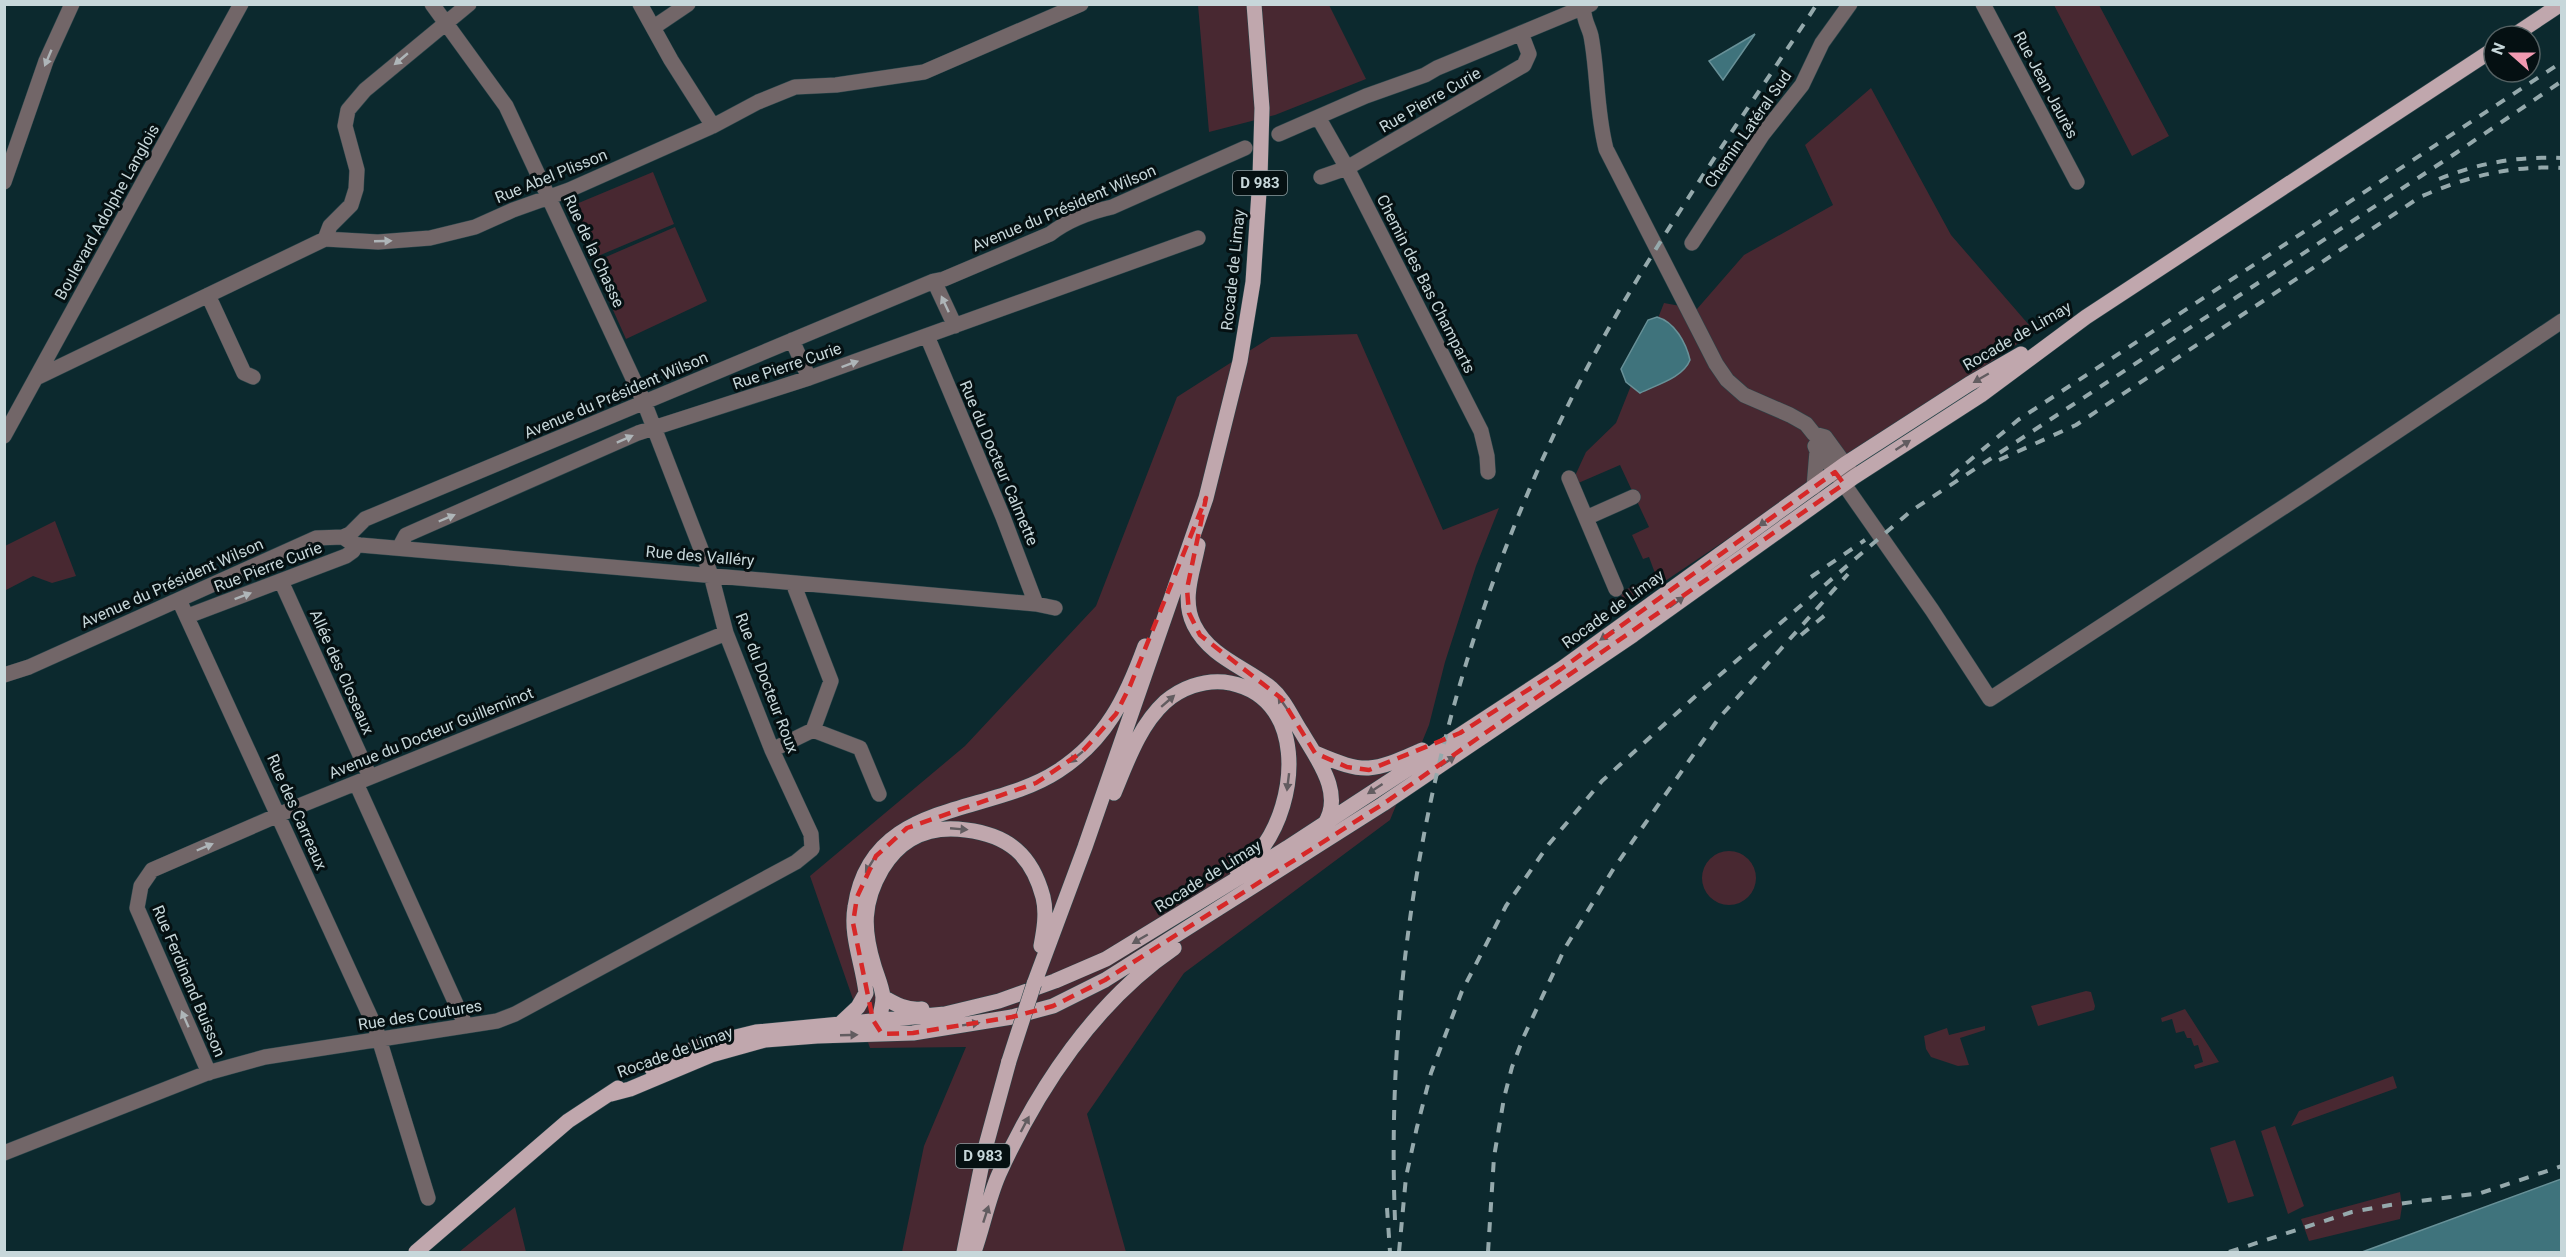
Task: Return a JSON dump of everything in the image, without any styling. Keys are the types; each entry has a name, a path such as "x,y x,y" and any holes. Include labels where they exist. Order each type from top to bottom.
{"main road":[{"name":"Rocade de Limay","path":"1206,498 1240,362 1253,282 1262,108 1254,4"},
{"path":"2531,24 2561,4"},
{"name":"Rocade de Limay","path":"416,1252 568,1121 611,1094 628,1080 699,1046 756,1032 842,1022 913,1033 1012,1017 1053,1006 1105,980 1383,804 1614,648 1844,474 1969,384 2086,317 2482,57"},
{"name":"Rocade de Limay","path":"611,1094 630,1089 711,1056 765,1040 877,1027 945,1014 1017,995 1096,963 1171,921 1561,669 1814,487 1844,474"},
{"name":"D 983","path":"964,1252 985,1149 1010,1061 1036,980 1085,847 1206,498"},
{"path":"1206,498 1187,589 1189,613 1194,625 1209,646 1281,698 1316,753 1330,787 1328,821 1316,838 1293,862"},
{"path":"877,1027 866,993 857,949 854,916 864,874 876,856 889,841 907,828 959,807 1036,783 1058,771 1082,752 1116,714 1130,686 1153,622 1178,576"},
{"path":"1085,847 1112,798 1133,747 1154,713 1165,702 1187,688 1218,682 1247,688 1263,699 1278,717 1288,746 1290,774 1287,793 1276,823 1258,853 1171,921"},
{"path":"1316,753 1347,767 1369,770 1388,765 1460,733"},
{"path":"877,1027 883,997 868,946 865,919 870,895 882,870 897,849 923,832 940,828 994,835 1008,842 1024,857 1038,880 1044,898 1046,915 1036,980"},
{"path":"974,1252 998,1176 1046,1085 1063,1060 1129,984 1166,953 1210,923 1258,884"},
{"path":"842,1022 858,1007 866,993"},
{"path":"883,997 896,1005 914,1010 1001,995 1017,995"}],"street":[{"path":"4,182 46,61 72,4"},
{"name":"Boulevard Adolphe Langlois","path":"4,436 241,4"},
{"name":"Rue de la Chasse","path":"432,4 506,106 656,429"},
{"path":"325,239 330,226 351,205 356,189 357,170 345,126 348,110 365,90 469,4"},
{"path":"640,4 671,60 713,126"},
{"path":"654,27 688,4"},
{"name":"Rue Abel Plisson","path":"36,378 325,239 378,242 430,238 475,227 513,210 550,198 795,87 836,85 924,72 1081,4"},
{"name":"Chemin Latéral Sud","path":"1692,243 1763,134 1802,85 1822,44 1850,4"},
{"name":"Rue Jean Jaurès","path":"1983,4 2077,182"},
{"path":"1279,134 1372,93 1425,75 1584,6 1584,16 1591,38 1599,121 1606,148 1716,364 1727,380 1744,395 1806,424 1814,434 1817,451 1814,487"},
{"name":"Rue Pierre Curie","path":"1321,177 1347,168 1524,65 1529,54 1521,33"},
{"name":"Chemin des Bas Champarts","path":"1318,117 1347,168 1481,431 1488,472"},
{"name":"Avenue du Président Wilson","path":"4,675 28,667 316,538 350,541 350,534 365,519 1050,234 1061,225 1112,207 1245,148"},
{"name":"Rue Pierre Curie","path":"399,548 406,535 638,433 809,378 1198,238"},
{"path":"934,281 955,326"},
{"path":"208,295 244,373 253,377"},
{"path":"1814,434 1825,437 1844,474 1990,699 2296,499 2562,321"},
{"name":"Rue du Docteur Calmette","path":"927,336 1003,517 1036,604"},
{"path":"792,340 809,378"},
{"name":"Rue du Docteur Roux","path":"656,429 711,575 726,633 772,750 807,825 813,846"},
{"path":"1817,451 1844,474"},
{"path":"1569,478 1616,589"},
{"path":"1586,518 1633,497"},
{"name":"Rue Pierre Curie","path":"188,616 346,556 353,551 350,541"},
{"name":"Rue des Valléry","path":"350,541 399,548 1036,604 1054,608"},
{"name":"Allée des Closeaux","path":"282,581 466,1026"},
{"path":"772,750 813,730 831,681 794,583"},
{"name":"Rue des Carreaux","path":"179,600 376,1029 428,1198"},
{"name":"Avenue du Docteur Guilleminot","path":"152,870 363,780 726,633"},
{"path":"813,730 860,748 879,794"},
{"name":"Rue des Coutures","path":"4,1153 209,1073 265,1057 466,1026 515,1014 796,862 808,854 813,846"},
{"name":"Rue Ferdinand Buisson","path":"152,870 141,886 137,908 209,1073"}],"highlighted area":[{"path":"1835,472 1844,484 1383,804 1105,980 1053,1006 1012,1017 913,1033 882,1034 873,1020 853,923 857,897 876,856 907,828 1036,783 1082,752 1116,714 1130,686 1206,498 1187,589 1189,613 1200,635 1281,698 1315,753 1347,767 1369,770 1460,733 1561,669"}],"shaded area":[{"path":"1198,5 1329,5 1366,79 1275,115 1209,132"},
{"path":"2054,5 2099,5 2169,136 2132,156"},
{"path":"1871,88 1951,235 2035,332 1631,604 1618,593 1656,576 1649,557 1643,559 1632,535 1649,527 1620,465 1576,484 1574,478 1586,452 1616,423 1664,303 1697,309 1744,255 1833,205 1805,145"},
{"path":"653,172 674,224 591,259 569,207"},
{"path":"675,227 707,301 626,339 592,263"},
{"path":"1357,334 1443,530 1499,508 1476,566 1445,662 1429,725 1390,820 1184,973 1087,1114 1126,1252 902,1252 924,1146 966,1047 870,1048 810,876 965,746 1096,606 1177,397 1271,337"},
{"path":"55,521 76,576 52,583 33,576 6,590 5,546"},
{"path":"1729,851 1739,853 1748,859 1754,868 1756,878 1754,888 1748,897 1739,903 1729,905 1719,903 1710,897 1704,888 1702,878 1704,868 1710,859 1719,853"},
{"path":"2086,991 2091,992 2094,1010 2038,1026 2031,1006"},
{"path":"2185,1009 2219,1062 2195,1069 2194,1065 2203,1062 2198,1045 2194,1046 2191,1038 2187,1038 2184,1031 2176,1033 2172,1019 2162,1022 2161,1018"},
{"path":"1985,1026 1985,1030 1960,1038 1969,1065 1958,1066 1931,1057 1926,1049 1924,1036 1947,1028 1949,1035"},
{"path":"2393,1076 2397,1088 2291,1126 2299,1111"},
{"path":"2275,1126 2304,1206 2288,1214 2261,1131"},
{"path":"2235,1140 2254,1196 2228,1203 2210,1148"},
{"path":"2400,1192 2402,1206 2400,1219 2309,1241 2301,1219"},
{"path":"515,1207 526,1252 459,1252"}],"water":[{"path":"1755,34 1723,80 1709,61"},
{"path":"1657,317 1669,323 1679,334 1690,360 1675,376 1640,393 1626,382 1621,369 1648,320"},
{"path":"2561,1179 2561,1252 2362,1252"}],"railway":[{"path":"1395,1220 1394,1108 1401,995 1415,884 1437,774 1465,666 1501,559 1544,456 1619,310 1702,177 1817,4"},
{"path":"1951,476 2018,420 2562,62"},
{"path":"1399,1252 1406,1177 1417,1127 1431,1073 1462,991 1506,906 1549,844 1602,781 1699,693 1911,511 2562,81"},
{"path":"2439,179 2499,162 2530,158 2562,158"},
{"path":"1999,460 2076,425 2420,197 2471,178 2489,174 2525,168 2562,168"},
{"path":"1811,577 1865,540"},
{"path":"1488,1252 1494,1157 1504,1098 1512,1067 1524,1036 1565,948 1614,868 1719,718 1848,574"},
{"path":"1801,635 1830,611"},
{"path":"2229,1252 2352,1212 2481,1193 2562,1166"},
{"path":"1387,1208 1390,1252"}]}
